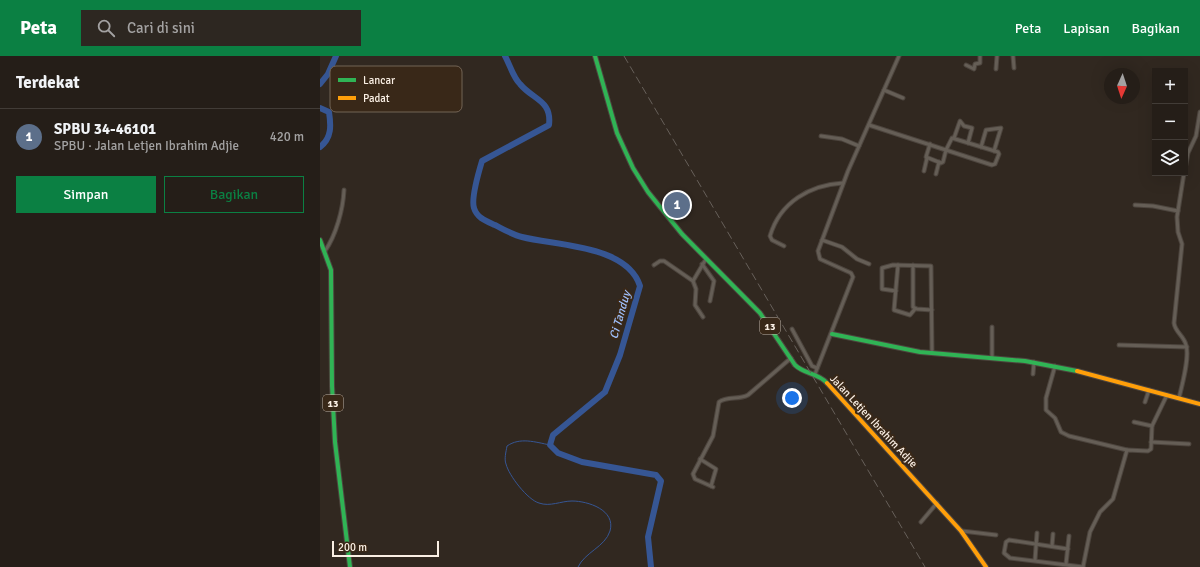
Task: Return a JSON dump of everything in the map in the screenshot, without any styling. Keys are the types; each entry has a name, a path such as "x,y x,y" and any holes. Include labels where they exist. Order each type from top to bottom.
{"main road":[{"name":"Jalan Letjen Ibrahim Adjie","path":"595,56 615,129 634,169 649,193 677,228 760,313 799,369 806,373 816,374 824,380 937,503 962,531 986,567"},
{"name":"13","path":"320,240 325,251 332,277 332,386 335,442 350,567"},
{"path":"832,334 885,346 932,353 992,357 1034,362 1055,366 1200,404"}],"street":[{"path":"816,374 817,368 832,334 853,277 851,273 820,259 818,251 843,183 899,56"},
{"path":"966,65 974,69 975,64 980,63 980,56"},
{"path":"996,69 997,56"},
{"path":"1013,56 1014,68"},
{"path":"884,90 903,98"},
{"path":"1188,154 1196,136 1200,112"},
{"path":"936,174 940,162 943,162 946,150 951,140 954,138 960,121 964,126 972,128 968,143"},
{"path":"869,125 992,165 995,164 999,154 981,146 954,138"},
{"path":"981,146 986,130 1001,128 994,151"},
{"path":"820,136 842,139 859,146"},
{"path":"924,171 930,144"},
{"path":"927,158 940,162"},
{"path":"1179,398 1187,356 1183,337 1174,328 1182,244 1177,228 1178,211 1184,176"},
{"path":"784,246 772,240 770,236 780,215 789,203 820,186 843,183"},
{"path":"325,251 331,243 344,200 344,190"},
{"path":"1135,205 1153,206 1178,211"},
{"path":"822,240 842,247 857,259 869,264"},
{"path":"693,281 706,258"},
{"path":"654,265 660,261 664,262 693,281 696,289 695,305 703,317"},
{"path":"702,264 710,273 714,281 710,301"},
{"path":"898,265 894,311 910,315 915,309"},
{"path":"896,291 882,289 882,268 898,265 932,267 932,353"},
{"path":"913,265 913,307 915,309"},
{"path":"915,309 932,310"},
{"path":"992,327 992,357"},
{"path":"792,329 812,366 817,368"},
{"path":"1119,345 1186,347"},
{"path":"700,459 716,469 712,487 694,476 700,459 713,436 719,402 723,399 742,398 748,395 791,358"},
{"path":"1033,374 1034,362"},
{"path":"1055,366 1046,398 1046,410 1055,418 1061,432 1069,436 1127,450 1150,450 1152,442 1152,426 1167,395"},
{"path":"1145,402 1148,390"},
{"path":"1134,422 1152,426"},
{"path":"1152,442 1189,444"},
{"path":"1068,549 1008,540 1004,553 1010,558 1045,561 1083,567 1090,532 1100,512 1113,499 1127,450"},
{"path":"921,522 937,503"},
{"path":"962,531 996,535"},
{"path":"1035,560 1037,532"},
{"path":"1052,546 1053,534"},
{"path":"1066,564 1069,536"},
{"path":"1044,567 1045,561"}],"waterway":[{"path":"332,66 336,56"},
{"name":"Ci Tanduy","path":"505,56 513,74 518,81 525,89 545,105 548,110 549,125 482,161 474,192 474,208 482,219 515,235 589,250 606,255 621,262 633,272 640,286 620,355 605,392 553,435 550,445 558,453 582,462 656,475 661,481 648,537 651,567"},
{"path":"320,84 330,70"},
{"path":"320,108 329,112 330,122 329,135 327,140 320,147"},
{"path":"550,445 528,441 512,443 507,446 505,462 515,481 525,493 535,501 543,504 578,501 599,508 609,517 611,524 607,537 600,545 585,557 578,567"}],"railway":[{"path":"624,56 925,567"}],"traffic: fast":[{"path":"595,56 617,133 633,168 648,192 682,234 760,313 795,365 819,377 827,383"},
{"path":"320,240 331,270 332,386 335,442 350,567"},
{"path":"832,334 920,352 1025,361 1077,371"}],"traffic: slow":[{"path":"1077,371 1200,404"},
{"path":"827,383 961,531 986,567"}],"place":[{"name":"SPBU 34-46101","path":"677,205"}]}
